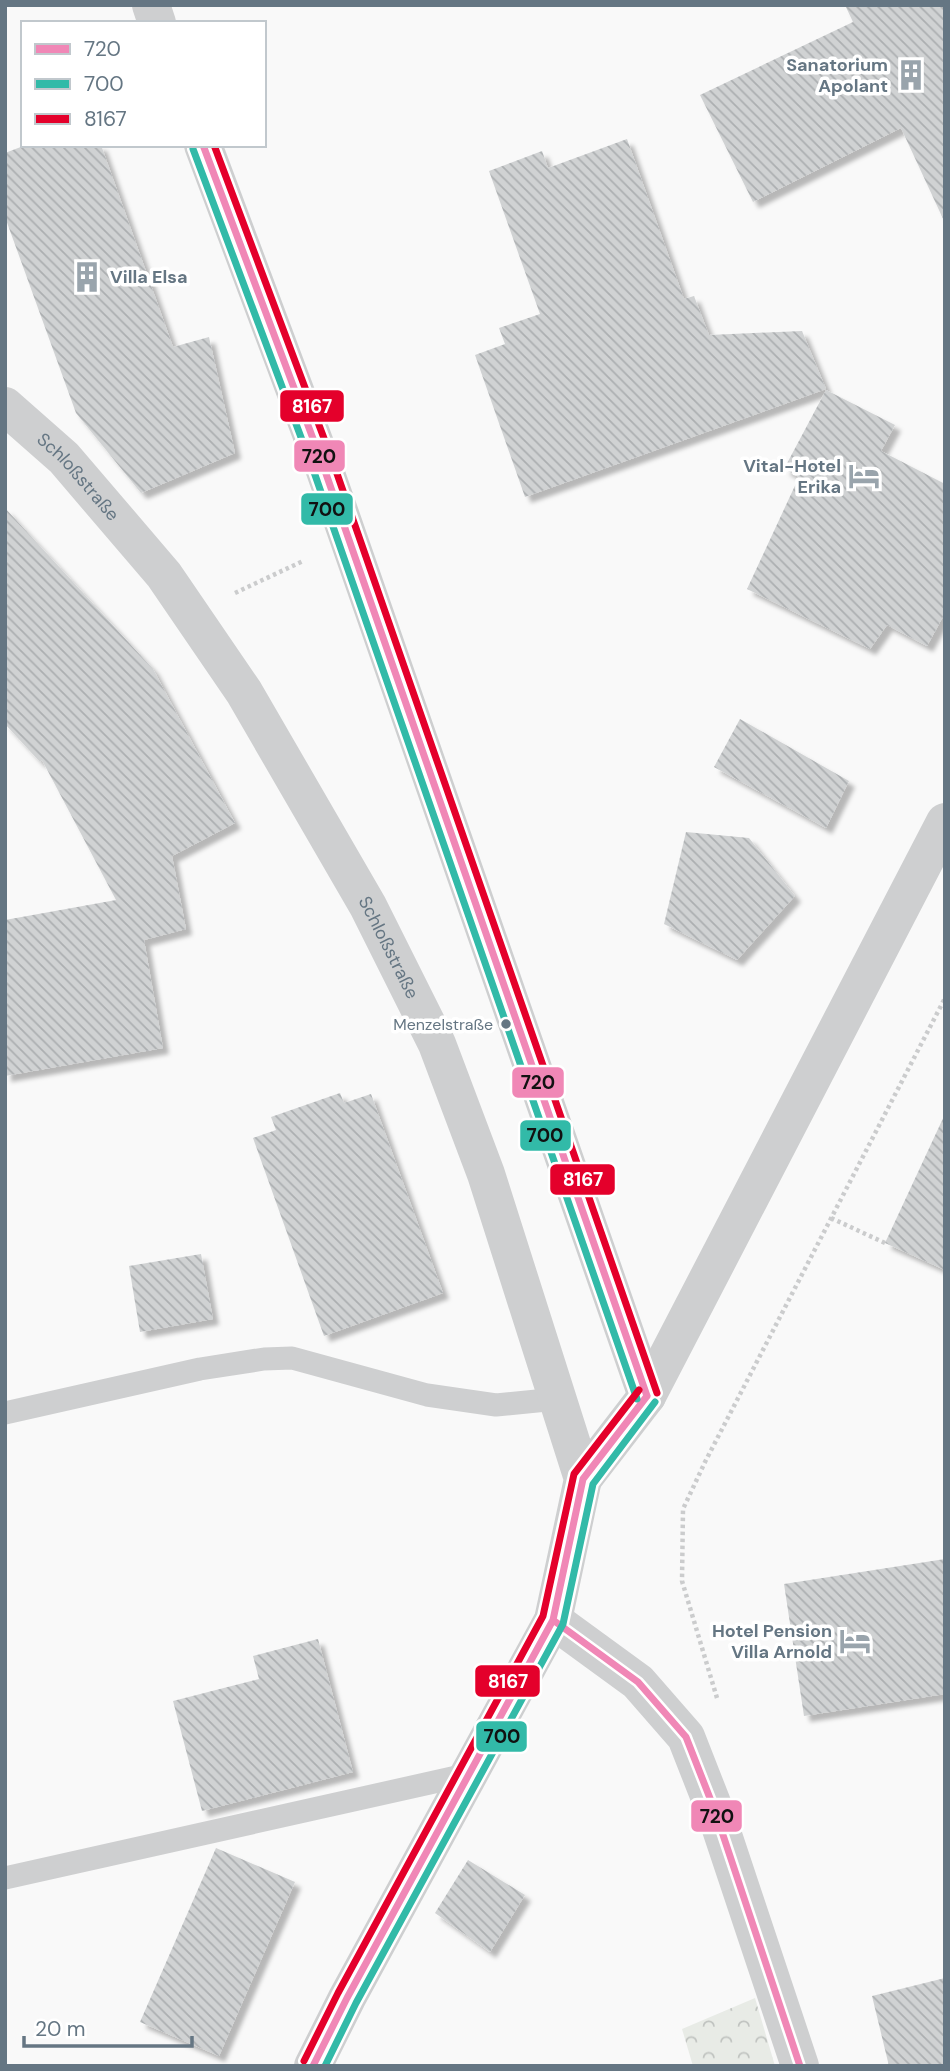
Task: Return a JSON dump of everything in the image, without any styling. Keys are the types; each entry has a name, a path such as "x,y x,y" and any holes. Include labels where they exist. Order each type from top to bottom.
{"street":[{"path":"204,147 319,455 647,1396"},
{"name":"Schloßstraße","path":"5,406 64,458 164,575 244,692 368,906 437,1044 486,1174 583,1479 554,1620 347,1998 313,2066"},
{"path":"583,1479 647,1396 945,822"},
{"path":"554,1620 638,1682 686,1737 728,1849 800,2066"}],"lane":[{"path":"5,1413 200,1369 264,1359 292,1358 427,1395 496,1405 557,1399"},
{"path":"5,1878 470,1774"}],"path":[{"path":"191,613 348,540"},
{"path":"715,1707 718,1694 681,1581 683,1509 945,998"},
{"path":"831,1218 885,1243"}],"green space":[{"path":"755,1998 775,2066 693,2066 682,2029"}],"building":[{"path":"845,5 945,5 945,223 901,128 753,202 700,95 853,22"},
{"path":"627,139 684,299 694,296 709,335 802,331 826,389 525,497 475,355 505,344 499,328 540,314 489,171 542,151 548,168"},
{"name":"Villa Elsa","path":"21,147 102,147 173,347 209,337 235,453 141,493 76,413 5,217 5,153"},
{"path":"826,390 895,425 881,451 945,484 945,613 927,646 887,625 870,649 747,589 799,477 784,469"},
{"path":"5,508 153,669 235,823 172,856 186,929 144,940 163,1048 5,1076 5,920 116,900 42,760 40,762 5,724"},
{"path":"740,719 849,781 826,828 714,767"},
{"path":"686,832 749,838 795,896 737,960 664,924"},
{"path":"340,1093 344,1103 371,1094 443,1293 324,1336 253,1138 276,1130 271,1117"},
{"path":"945,1114 945,1270 885,1243"},
{"path":"201,1254 213,1319 140,1332 129,1266"},
{"path":"945,1559 945,1694 804,1716 784,1584"},
{"path":"318,1639 353,1772 202,1811 173,1701 259,1679 253,1656"},
{"path":"216,1848 295,1882 219,2056 140,2022"},
{"path":"468,1860 525,1895 490,1952 435,1913"},
{"path":"945,1978 945,2066 889,2066 872,1996"}],"transit line":[{"name":"720","path":"204,147 324,468 647,1396"},
{"name":"8167","path":"215,147 334,465 657,1393"},
{"name":"700","path":"193,149 314,472 637,1399"},
{"name":"8167","path":"304,2061 338,1993 543,1616 574,1474 639,1390"},
{"name":"720","path":"313,2066 347,1998 553,1620 583,1479 647,1396"},
{"name":"700","path":"325,2066 356,2003 563,1624 593,1484 655,1402"},
{"name":"720","path":"553,1620 638,1682 686,1737 715,1811 800,2066"}],"place":[{"name":"Sanatorium Apolant","path":"911,75"},
{"name":"Villa Elsa","path":"87,277"},
{"name":"Vital-Hotel Erika","path":"864,476"},
{"name":"Menzelstraße","path":"506,1024"},
{"name":"Hotel Pension Villa Arnold","path":"855,1641"}]}
